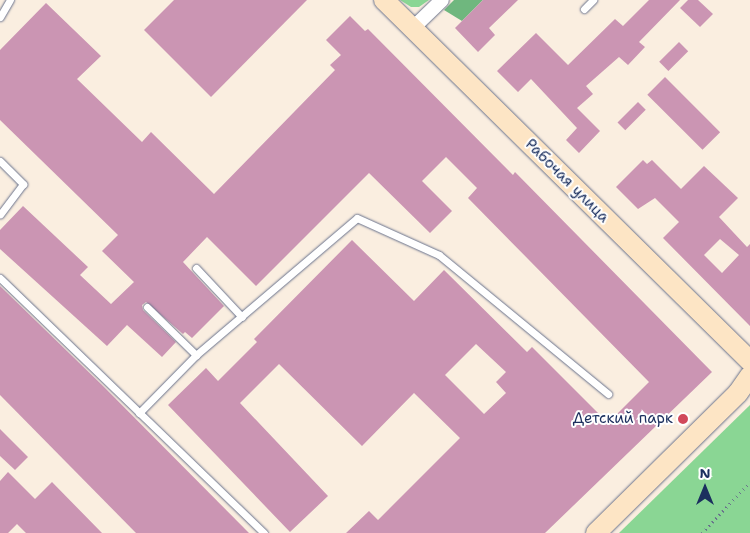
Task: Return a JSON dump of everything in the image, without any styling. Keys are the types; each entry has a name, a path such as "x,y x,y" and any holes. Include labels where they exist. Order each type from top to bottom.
{"main road":[{"name":"Рабочая улица","path":"384,0 750,361"},
{"path":"596,533 738,393 750,376"}],"street":[{"path":"413,28 442,0"}],"lane":[{"path":"0,17 10,0"},
{"path":"584,9 593,0"},
{"path":"0,161 23,184 0,214"},
{"path":"140,413 196,355 357,218 439,256 608,394"},
{"path":"196,268 242,317"},
{"path":"0,278 264,533"},
{"path":"147,307 196,355"}],"path":[{"path":"702,533 750,482"}],"green space":[{"path":"400,0 429,0 419,7 411,7"},
{"path":"454,0 483,0 462,21 444,10"},
{"path":"750,405 750,533 619,533"}],"building":[{"path":"174,0 307,0 211,97 144,30"},
{"path":"483,0 518,0 489,28 495,35 478,52 455,28"},
{"path":"649,0 680,0 639,42 645,47 628,65 619,57 586,86 593,94 577,108 600,131 579,153 566,140 577,128 531,79 518,92 497,71 536,33 568,65 615,19 623,26"},
{"path":"688,0 698,0 713,14 700,27 680,8"},
{"path":"46,3 101,56 77,79 142,142 151,132 214,194 335,70 330,65 341,55 326,40 350,16 365,31 368,29 513,175 515,172 712,372 545,533 346,533 369,511 378,520 460,438 414,393 362,446 279,364 240,403 328,496 290,532 168,405 206,368 218,381 257,342 254,339 352,240 414,301 444,270 527,352 532,347 608,423 649,382 468,198 477,188 446,157 422,181 452,211 430,233 369,173 256,286 207,237 183,262 224,306 192,338 185,332 183,334 146,302 142,305 143,310 176,342 162,357 127,325 107,346 0,249 0,230 23,206 88,267 80,275 111,304 134,282 102,251 118,235 0,120 0,50","holes":["476,344 506,372 496,382 506,393 484,414 445,375"]},
{"path":"679,42 688,51 668,71 659,62"},
{"path":"665,77 720,132 702,150 647,95"},
{"path":"638,102 646,110 625,130 617,123"},
{"path":"643,160 647,164 652,160 681,189 704,166 738,198 719,217 747,247 750,244 750,326 663,238 679,222 655,198 638,209 616,187","holes":["720,239 739,255 722,273 704,255"]},
{"path":"0,286 103,386 249,533 136,533 0,395"},
{"path":"0,429 28,457 15,470 0,456"},
{"path":"8,472 35,499 52,482 102,533 26,533 17,524 8,533 0,533 0,481"}],"place":[{"name":"Детский парк","path":"683,419"}]}
